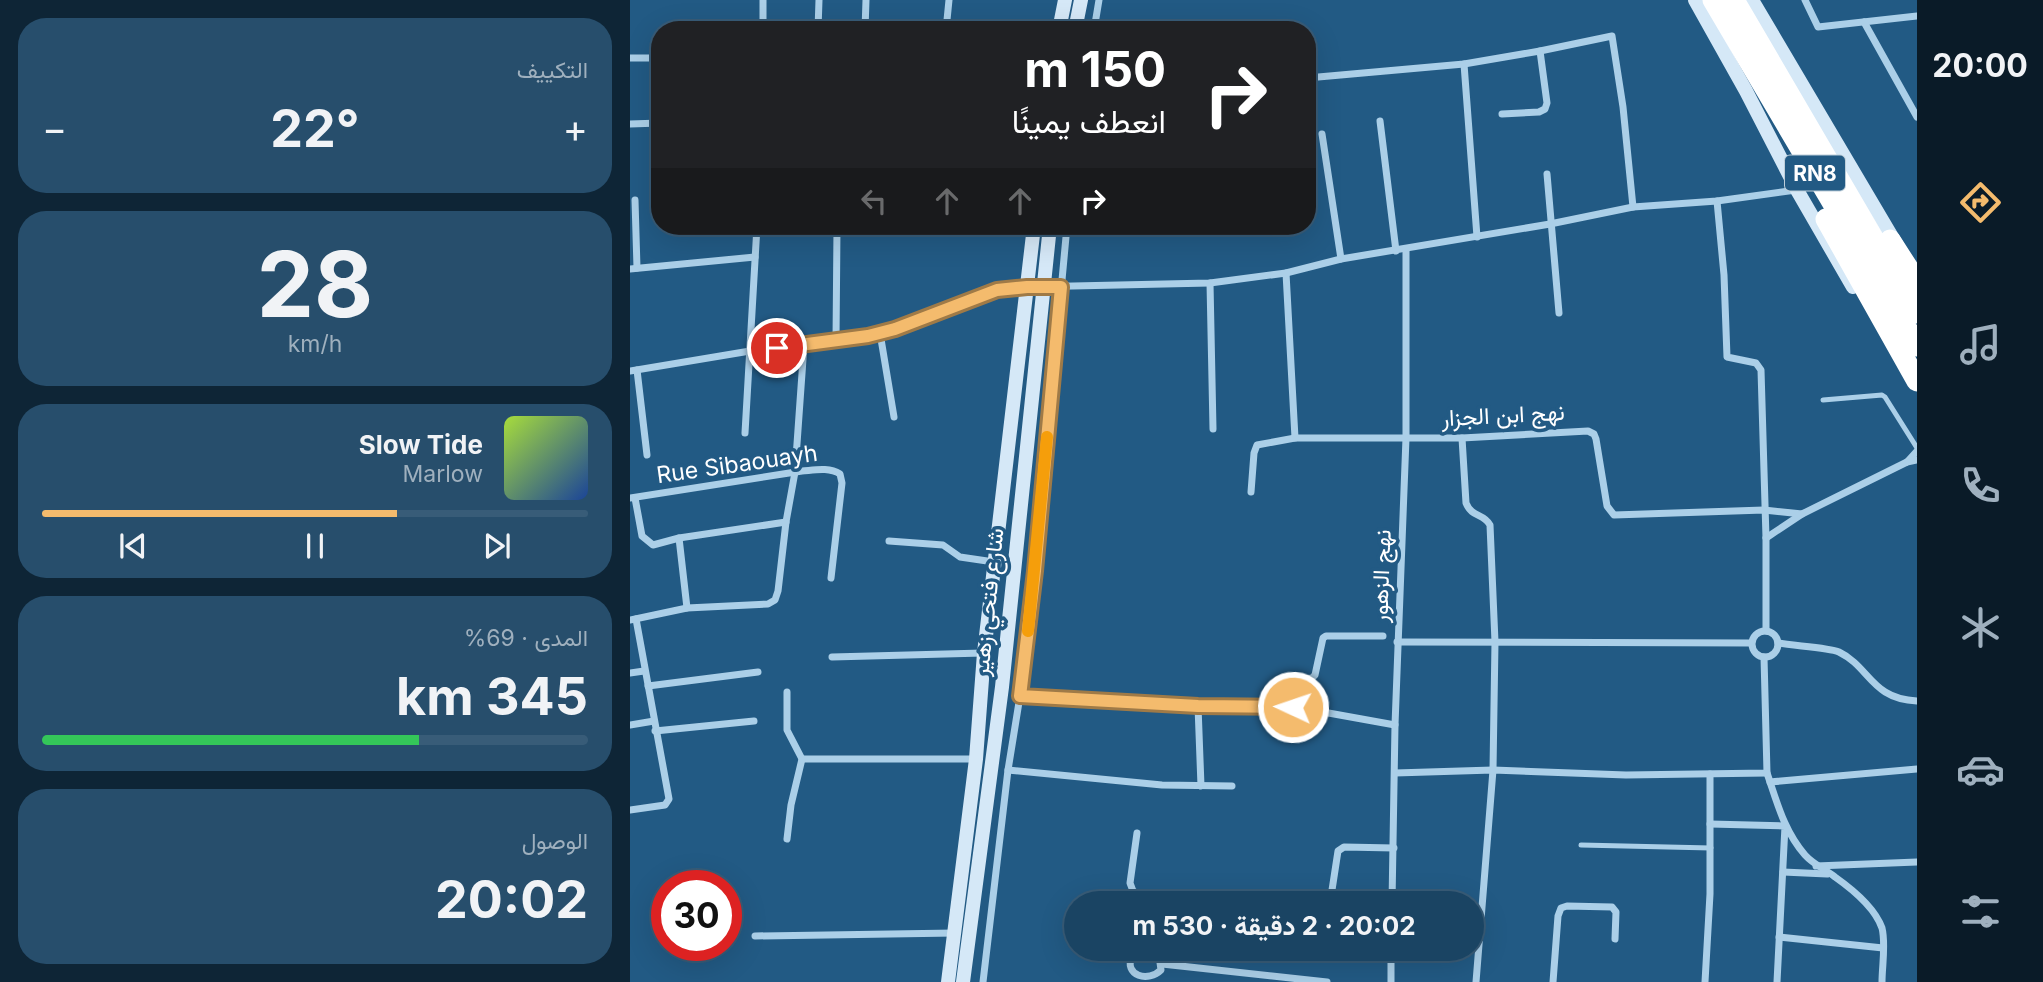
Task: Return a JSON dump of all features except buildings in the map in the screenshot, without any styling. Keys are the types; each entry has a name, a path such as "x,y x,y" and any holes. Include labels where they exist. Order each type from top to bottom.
{"highway":[{"name":"RN8","path":"1713,0 1917,346"},
{"name":"RN8","path":"1735,0 1917,313"},
{"path":"1735,0 1917,280"},
{"path":"1738,42 1791,155 1917,381"}],"street":[{"path":"763,21 764,0"},
{"path":"818,21 819,0"},
{"path":"865,21 866,0"},
{"path":"947,21 949,0"},
{"path":"1061,21 1065,0"},
{"path":"1077,21 1082,0"},
{"path":"1096,21 1100,0"},
{"path":"1695,0 1849,281 1917,381"},
{"path":"1752,0 1917,280"},
{"path":"1805,0 1818,27 1917,16"},
{"path":"1864,22 1917,117"},
{"path":"1316,77 1464,64 1610,35 1614,38 1633,207"},
{"path":"1502,114 1539,112 1545,109 1547,103 1540,51"},
{"path":"630,58 651,58"},
{"path":"1464,64 1477,237"},
{"path":"1380,121 1396,251"},
{"path":"630,124 651,123"},
{"path":"1322,134 1341,259"},
{"path":"1547,174 1559,313"},
{"path":"647,455 633,371 880,333 984,293 1045,286 1210,282 1286,273 1341,259 1406,250 1633,207 1717,201 1797,190"},
{"path":"635,200 634,268 755,257"},
{"path":"1717,201 1724,275 1727,357 1756,363 1761,370 1766,631"},
{"path":"745,433 756,235"},
{"path":"836,341 837,235"},
{"name":"شارع فتحي زهير","path":"948,982 976,759 984,653 1033,235"},
{"name":"شارع فتحي زهير","path":"963,982 1002,687 1049,235"},
{"path":"983,982 1035,571 1066,235"},
{"name":"نهج الزهور","path":"1392,891 1397,642 1406,438 1406,250"},
{"path":"1286,273 1294,438"},
{"path":"1210,282 1213,429"},
{"path":"880,333 894,416"},
{"path":"630,810 665,805 669,799 633,619 687,608 768,604 775,600 795,472 804,345"},
{"name":"نهج ابن الجزار","path":"1251,492 1257,445 1294,438 1462,438 1588,430 1594,433 1596,439 1607,506 1614,515 1764,510"},
{"path":"1462,438 1466,502 1471,512 1485,519 1490,525 1494,642 1493,770 1476,982"},
{"path":"1907,462 1917,449"},
{"path":"1766,538 1802,514 1907,462 1917,460"},
{"name":"Rue Sibaouayh","path":"633,498 795,472 831,470 840,474 842,483 831,578"},
{"path":"633,498 642,536 653,545 679,538 786,522"},
{"path":"1764,510 1802,514"},
{"path":"679,538 687,608"},
{"path":"889,541 943,545 960,557 995,562"},
{"path":"1766,631 1775,635 1778,643 1773,654 1764,657 1754,653 1751,643 1756,634 1766,631"},
{"path":"1293,707 1298,681 1315,675 1321,641 1326,636 1383,636"},
{"path":"1397,642 1751,643"},
{"path":"1778,643 1838,651 1887,694 1907,701 1917,701"},
{"path":"832,657 984,653"},
{"path":"1764,657 1767,773 1785,826 1805,855 1859,897 1878,920 1883,934 1882,982"},
{"path":"630,673 645,671"},
{"path":"648,687 758,672"},
{"path":"787,839 791,805 802,759 787,730 788,692"},
{"path":"1020,696 1198,706 1293,707 1395,725"},
{"path":"1198,706 1201,786"},
{"path":"630,725 654,721"},
{"path":"655,731 754,722"},
{"path":"802,759 976,759"},
{"path":"1770,782 1917,769"},
{"path":"1395,773 1493,770 1626,775 1767,773"},
{"path":"1008,771 1162,785 1232,786"},
{"path":"1704,982 1711,848 1710,774"},
{"path":"1710,824 1785,826"},
{"path":"1777,982 1785,826"},
{"path":"1133,891 1130,883 1137,833"},
{"path":"1332,891 1338,851 1344,846 1394,848"},
{"path":"1816,866 1917,862"},
{"path":"1783,872 1831,874"},
{"path":"1553,982 1558,916 1561,908 1612,908 1616,912 1615,939"},
{"path":"755,936 956,933"},
{"path":"1779,937 1883,948"},
{"path":"1129,961 1130,971 1143,980 1149,980 1158,974 1161,961"},
{"path":"1391,961 1391,982"},
{"path":"1162,964 1327,982"}],"lane":[{"path":"1822,400 1882,395 1917,449"},
{"path":"1581,845 1711,848"}],"slow traffic":[{"path":"1028,631 1047,437"}],"route":[{"path":"777,348 868,336 895,329 997,290 1061,287 1035,571 1020,696 1198,706 1293,707"}]}
